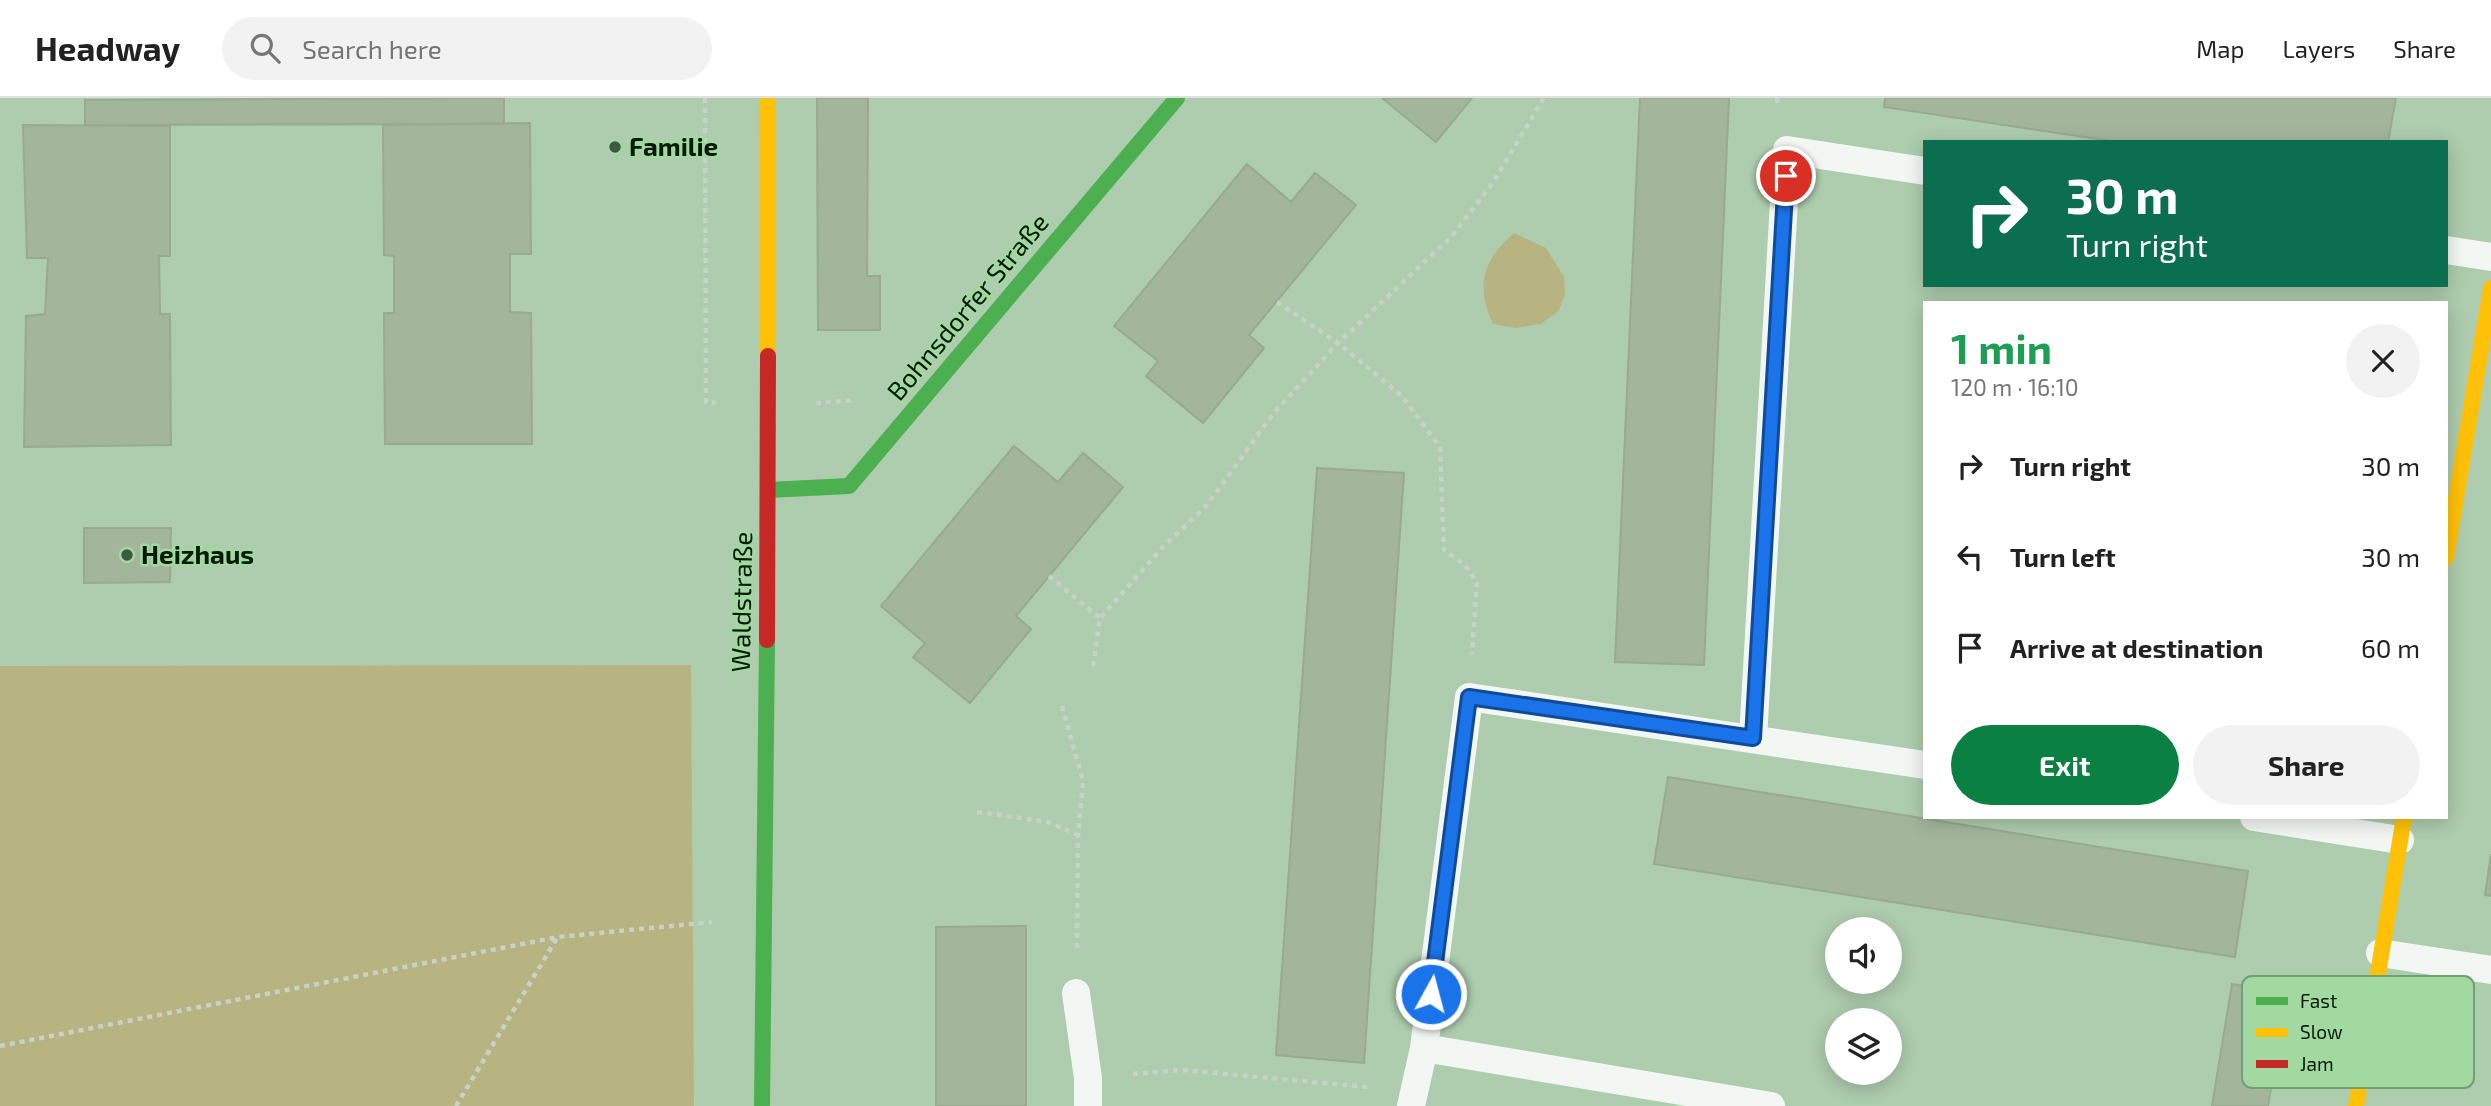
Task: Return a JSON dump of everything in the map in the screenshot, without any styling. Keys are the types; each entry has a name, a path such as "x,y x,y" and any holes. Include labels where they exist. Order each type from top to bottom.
{"street":[{"name":"Waldstraße","path":"762,1106 768,490 767,98"},
{"name":"Bohnsdorfer Straße","path":"768,490 849,486 1177,98"},
{"path":"2448,546 2491,288"},
{"path":"2376,976 2402,829"},
{"path":"2356,1106 2359,1088"}],"lane":[{"path":"1753,738 1787,150 1923,171"},
{"path":"2448,250 2491,257"},
{"path":"1413,1098 1424,1048 1469,697 1923,765"},
{"path":"2279,819 2402,829"},
{"path":"2380,953 2491,970"},
{"path":"1076,993 1088,1078 1088,1106"},
{"path":"1424,1048 1771,1106"}],"path":[{"path":"705,98 706,402"},
{"path":"1093,666 1100,618 1162,548 1207,505 1273,414 1338,343 1451,237 1492,184 1544,98"},
{"path":"1277,302 1338,343 1402,396 1440,447 1444,550 1465,565 1477,583 1469,697"},
{"path":"1049,576 1100,618"},
{"path":"1062,706 1083,782 1079,835 1076,993"},
{"path":"977,812 1048,822 1079,835"},
{"path":"0,1046 558,937 763,916"},
{"path":"456,1106 558,937"},
{"path":"1088,1078 1182,1070 1413,1098"}],"shaded area":[{"path":"1514,233 1546,248 1564,277 1565,295 1558,312 1541,324 1515,328 1493,324 1484,297 1485,274 1489,263"},
{"path":"691,665 694,1106 0,1106 0,666"}],"building":[{"path":"504,98 504,124 85,125 85,100"},
{"path":"817,98 868,98 867,276 880,276 880,330 818,330"},
{"path":"1382,98 1472,98 1436,142"},
{"path":"1640,98 1729,98 1704,665 1615,662"},
{"path":"1885,98 2396,98 2388,140 2105,140 1884,107"},
{"path":"530,123 531,254 510,254 510,312 531,313 532,444 385,444 384,313 394,313 394,256 384,255 383,125"},
{"path":"23,125 170,126 170,256 159,256 160,314 170,314 171,445 24,447 26,316 45,314 48,258 27,258"},
{"path":"1247,164 1291,202 1315,173 1356,205 1249,335 1264,348 1203,423 1146,376 1158,361 1114,326"},
{"path":"1014,446 1058,482 1083,453 1123,487 1016,616 1031,629 970,703 913,657 925,643 881,606"},
{"path":"1317,468 1404,473 1364,1063 1276,1055"},
{"name":"Heizhaus","path":"84,528 171,528 170,582 84,583"},
{"path":"1668,777 2248,871 2235,957 1654,864"},
{"path":"2491,854 2491,896 2485,895"},
{"path":"1026,926 1026,1106 936,1106 936,927"},
{"path":"2232,984 2242,986 2242,1088 2271,1088 2268,1106 2212,1106"}],"traffic: fast":[{"path":"768,490 849,486 1177,98"},
{"path":"762,1106 767,640"}],"traffic: slow":[{"path":"767,98 768,356"},
{"path":"2448,546 2491,288"},
{"path":"2378,976 2404,819"},
{"path":"2356,1106 2359,1088"}],"traffic: jam":[{"path":"767,640 768,356"}],"place":[{"name":"Familie","path":"615,147"},
{"name":"Heizhaus","path":"127,555"}],"route":[{"path":"1431,994 1469,697 1753,738 1786,176"}]}
